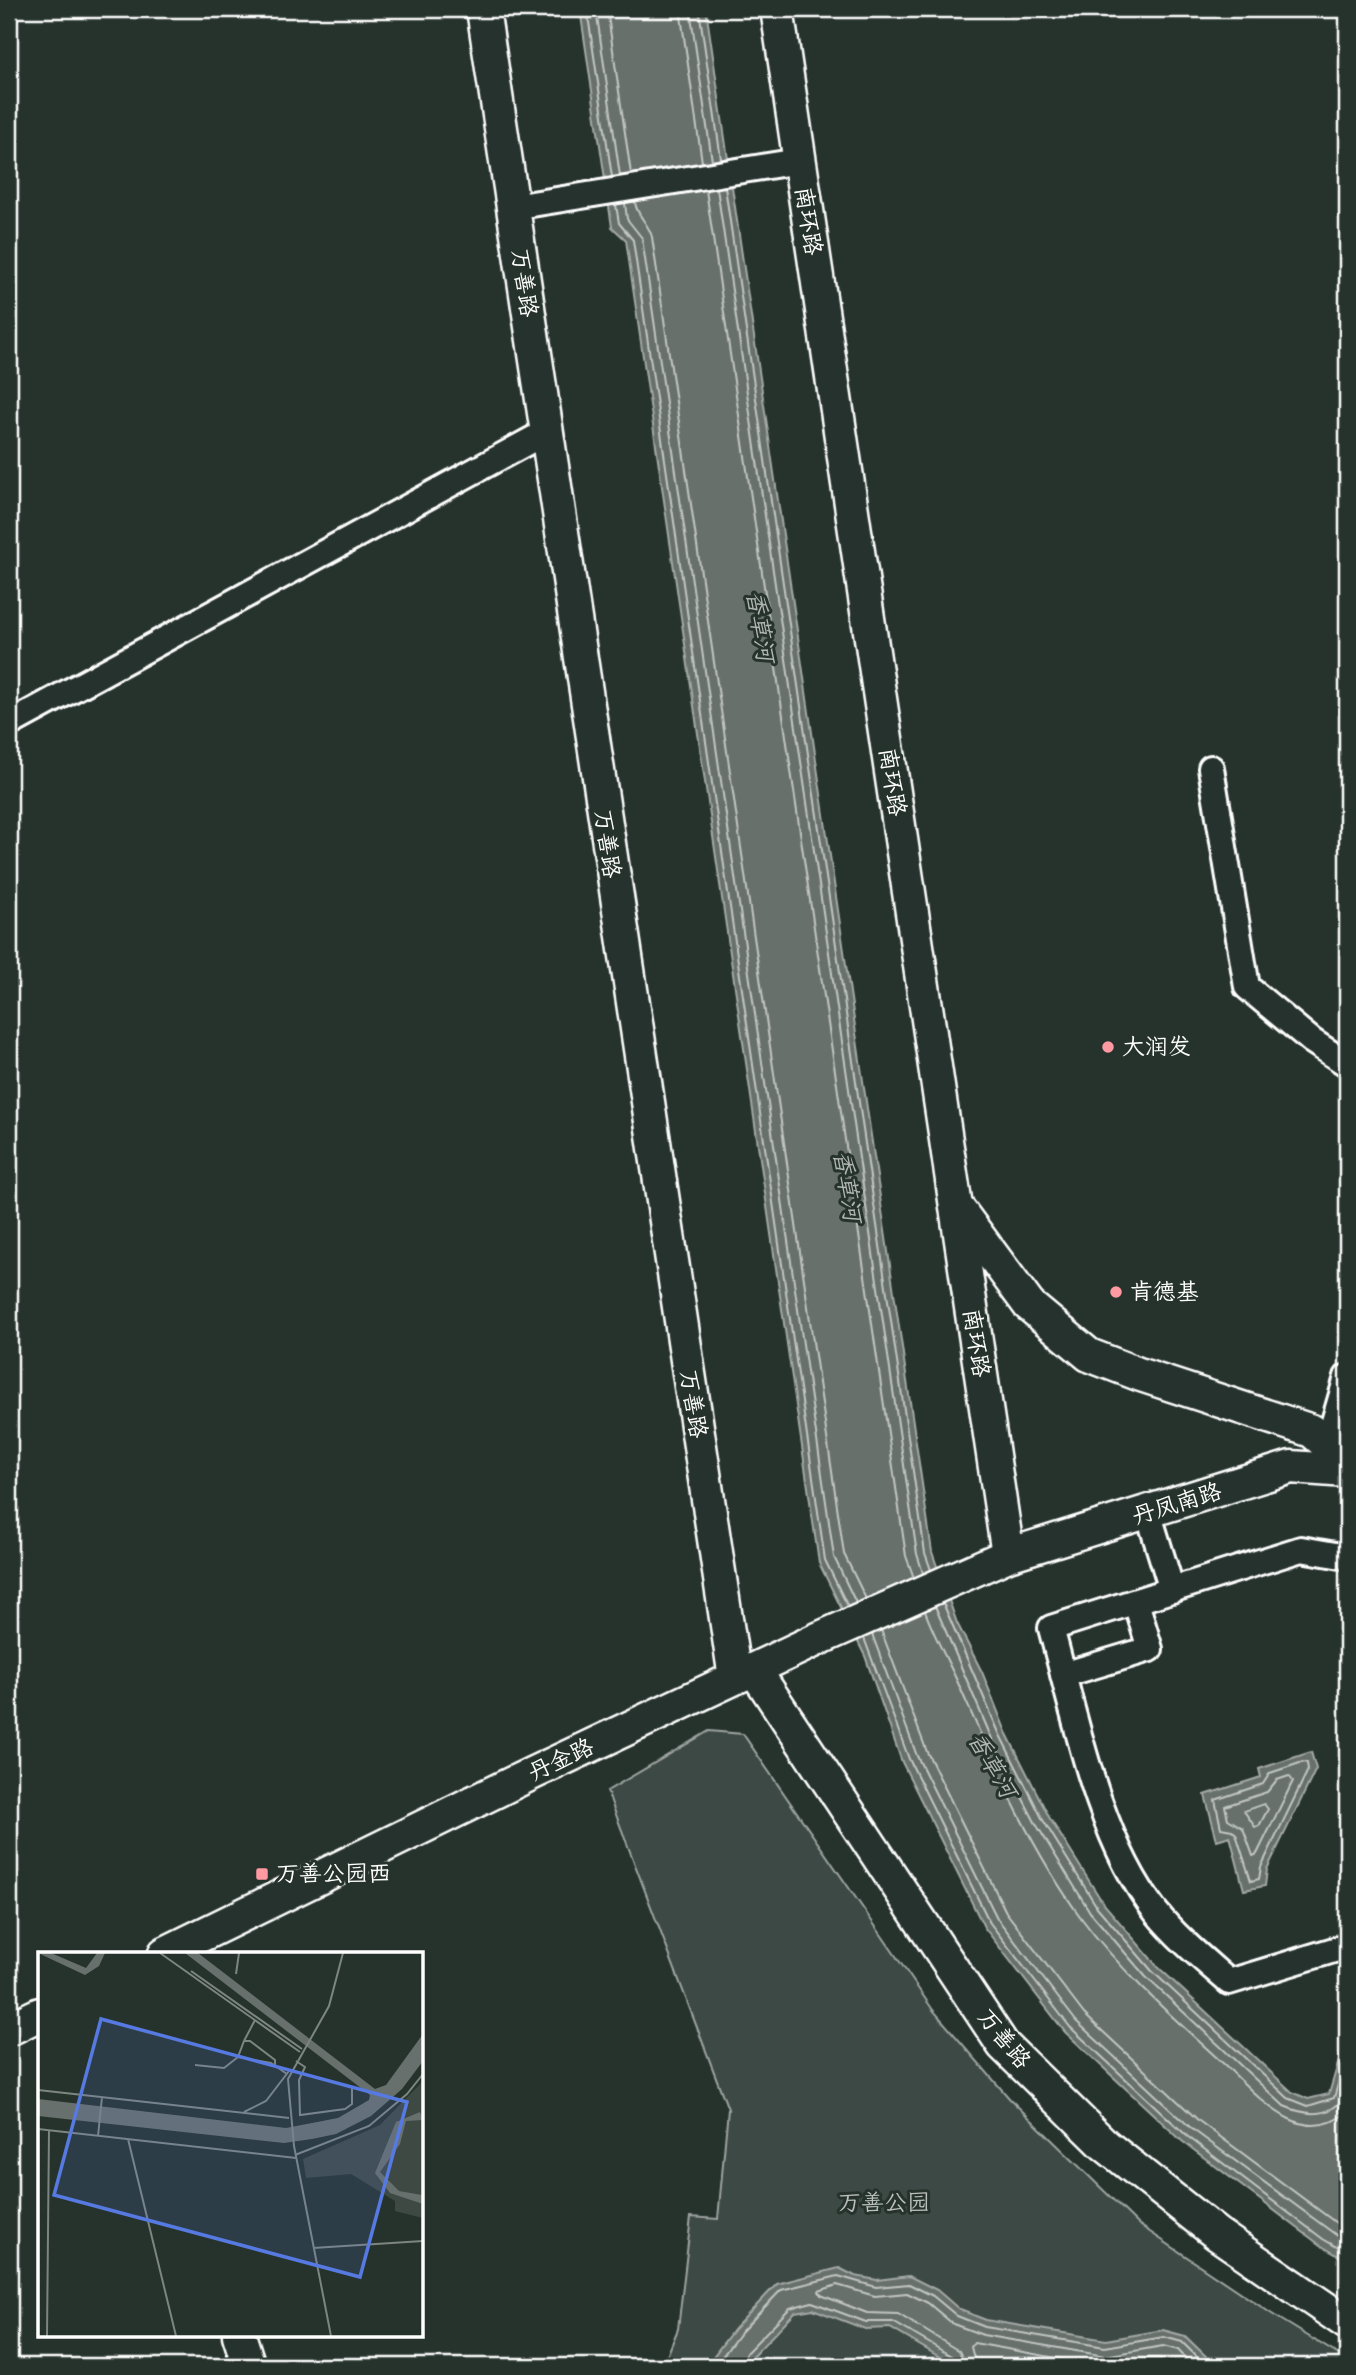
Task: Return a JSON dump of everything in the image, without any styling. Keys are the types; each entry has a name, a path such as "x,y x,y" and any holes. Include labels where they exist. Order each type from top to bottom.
{"main road":[{"name":"万善路","path":"483,9 546,432 744,1674 1003,2045 1105,2145 1217,2234 1347,2323"},
{"name":"南环路","path":"776,9 1007,1555"},
{"path":"956,1205 1028,1305 1089,1355 1141,1375 1312,1431 1336,1461"},
{"name":"丹凤南路","path":"962,1574 1007,1555 1291,1467 1336,1461"},
{"name":"丹金路","path":"167,1952 533,1773 962,1574"},
{"path":"9,2029 38,2015"},
{"path":"239,2336 249,2366"}],"street":[{"path":"513,207 799,161"},
{"path":"9,724 546,432"},
{"path":"1212,768 1247,988 1312,1041 1347,1064"},
{"path":"1336,1461 1347,1377"},
{"path":"1148,1513 1172,1590"},
{"path":"1347,1557 1301,1549 1051,1628 1103,1809 1127,1863 1155,1910 1183,1941 1229,1982 1347,1946"},
{"path":"1063,1675 1150,1649 1136,1602"}],"green space":[{"name":"万善公园","path":"709,1731 743,1734 933,2010 1009,2098 1138,2224 1272,2314 1347,2360 1347,2366 663,2366 678,2329 691,2217 718,2219 728,2109 607,1791"}],"water":[{"name":"香草河","path":"580,9 706,9 932,1552 957,1623 982,1672 1006,1732 1049,1817 1103,1903 1157,1966 1292,2092 1308,2099 1329,2094 1347,2033 1347,2261 1320,2245 1182,2141 1065,2032 984,1927 902,1762 865,1656 819,1563 626,240 612,227"},
{"path":"1311,1752 1316,1769 1267,1869 1265,1886 1244,1890 1230,1836 1217,1840 1205,1795 1261,1777 1259,1769"},
{"path":"839,2268 855,2276 877,2280 909,2276 937,2290 960,2310 986,2320 1106,2340 1163,2330 1185,2336 1216,2366 955,2366 890,2328 865,2329 813,2309 795,2312 752,2357 752,2366 706,2366 734,2329 777,2284"}],"place":[{"name":"大润发","path":"1108,1047"},
{"name":"肯德基","path":"1116,1292"},
{"name":"万善公园西","path":"262,1874"}]}
